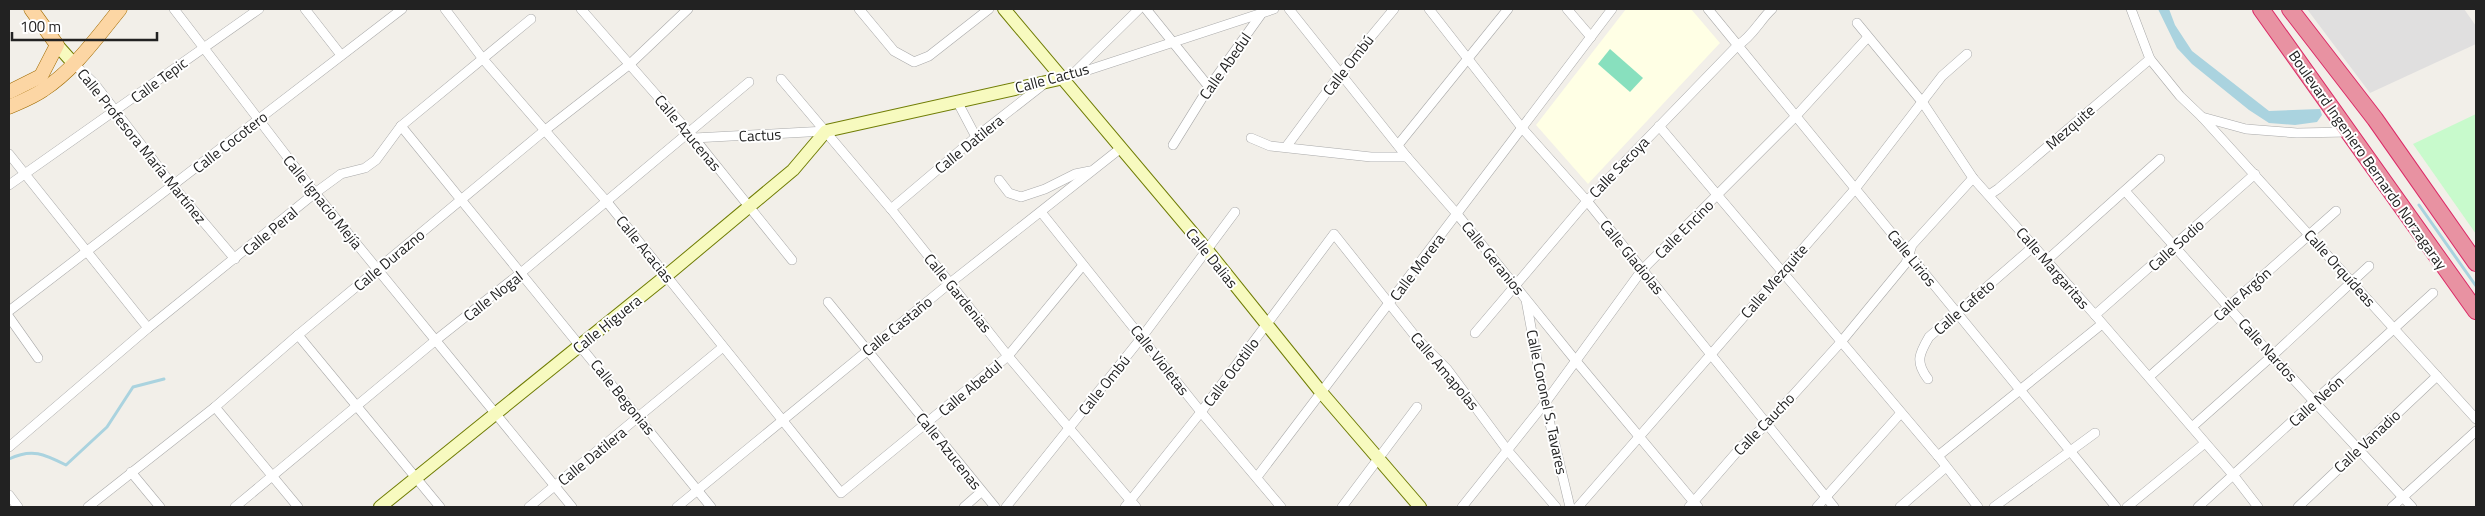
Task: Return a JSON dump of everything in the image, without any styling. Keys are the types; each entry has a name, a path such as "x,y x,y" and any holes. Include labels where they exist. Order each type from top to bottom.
{"highway":[{"name":"Boulevard Ingeniero Bernardo Norzagaray","path":"2260,9 2476,310"},
{"name":"Boulevard Ingeniero Bernardo Norzagaray","path":"2290,9 2375,119 2476,263"}],"main road":[{"name":"Calle Profesora María Martínez","path":"31,9 57,45"},
{"path":"9,107 43,90 74,64 120,9"},
{"path":"9,92 41,76 57,45"}],"street":[{"name":"Calle Ignacio Mejía","path":"174,9 315,193 572,507"},
{"name":"Calle Tepic","path":"9,185 259,9"},
{"path":"305,9 341,55"},
{"name":"Calle Cocotero","path":"9,311 259,121 402,9"},
{"name":"Calle Acacias","path":"445,9 483,59 607,202 841,493"},
{"name":"Calle Azucenas","path":"581,9 692,136 792,260"},
{"name":"Calle Durazno","path":"88,507 215,407 298,335 544,131 630,64 687,9"},
{"path":"859,9 894,51 906,60 919,61 930,56 989,9"},
{"name":"Calle Dalias","path":"1004,9 1068,76 1121,148 1207,250 1321,392 1420,507"},
{"path":"1068,76 1139,9"},
{"path":"1146,9 1209,87"},
{"name":"Calle Cactus","path":"826,131 1068,76 1274,9"},
{"name":"Calle Geranios","path":"1289,9 1407,157 1458,214 1693,505"},
{"name":"Calle Ombú","path":"1286,146 1340,74 1394,9"},
{"name":"Calle Gladiolas","path":"1429,9 1522,128 1586,201 1834,507"},
{"path":"1398,145 1468,61 1508,9"},
{"path":"1567,9 1591,37"},
{"name":"Calle Morera","path":"1257,477 1612,9"},
{"name":"Calle Lirios","path":"1708,9 2116,507"},
{"name":"Calle Secoya","path":"1475,333 1586,201 1738,45 1746,40 1759,21 1772,9"},
{"name":"Calle Orquídeas","path":"2131,9 2150,59 2180,96 2255,174 2476,419"},
{"name":"Calle Abedul","path":"1173,145 1209,87 1262,13"},
{"name":"Calle Peral","path":"9,447 148,328 315,193 342,174 365,168 376,160 401,126 531,20"},
{"name":"Calle Margaritas","path":"1857,23 1923,103 1973,178 2149,377 2234,476 2258,507"},
{"name":"Calle Encino","path":"1462,507 1545,403 1642,270 1796,116 1868,37"},
{"name":"Calle Profesora María Martínez","path":"57,45 94,83 173,186 235,259"},
{"name":"Calle Mezquite","path":"1578,507 1855,188 1923,103 1942,76 1967,54"},
{"name":"Mezquite","path":"1989,194 1998,189 2150,59"},
{"name":"Calle Gardenias","path":"781,80 891,209 1008,356 1070,428 1130,505"},
{"name":"Calle Datilera","path":"891,209 976,137 1048,81"},
{"name":"Calle Nogal","path":"235,507 357,408 436,340 692,136 749,82"},
{"path":"957,100 976,137"},
{"name":"Calle Orquídeas","path":"2202,117 2246,129 2297,133 2348,132"},
{"name":"Calle Begonias","path":"401,126 522,272 711,507"},
{"path":"1659,126 1900,414 1938,456 1978,507"},
{"name":"Cactus","path":"692,136 826,131"},
{"name":"Calle Higuera","path":"380,507 666,276 793,170 826,131"},
{"path":"1251,138 1270,146 1286,146 1371,157 1407,157"},
{"name":"Calle Castaño","path":"677,507 867,350 1121,148"},
{"path":"9,154 148,328"},
{"path":"2046,261 2126,192 2160,159"},
{"path":"999,180 1009,194 1021,197 1045,189 1075,174 1090,171"},
{"name":"Calle Sodio","path":"2095,315 2255,174"},
{"name":"Calle Caucho","path":"1693,505 1742,446 1767,424 1841,342 1906,263 1912,245 1973,178"},
{"name":"Calle Nardos","path":"2126,192 2272,356 2412,507"},
{"name":"Calle Argón","path":"2149,377 2336,211"},
{"name":"Calle Violetas","path":"1041,212 1201,412 1282,507"},
{"name":"Calle Ombú","path":"1006,507 1142,337 1235,212"},
{"name":"Calle Amapolas","path":"1334,234 1419,341 1447,369 1508,451 1556,507"},
{"name":"Calle Ocotillo","path":"1130,505 1334,234"},
{"name":"Calle Cafeto","path":"1928,379 1920,369 1919,362 1923,346 1929,337 2034,246"},
{"name":"Calle Abedul","path":"841,493 1008,356 1083,265"},
{"path":"2192,427 2369,266"},
{"name":"Calle Neón","path":"2198,507 2396,329 2433,293"},
{"name":"Calle Coronel S. Tavares","path":"1526,298 1545,403 1570,507"},
{"name":"Calle Azucenas","path":"828,302 995,507"},
{"path":"9,317 38,358"},
{"path":"1938,456 2102,324"},
{"path":"298,335 440,507"},
{"name":"Calle Datilera","path":"529,507 723,347"},
{"name":"Calle Vanadio","path":"2298,507 2437,376"},
{"path":"215,407 298,507"},
{"path":"1342,507 1380,459 1417,407"},
{"path":"1817,507 1900,414"},
{"path":"2392,507 2476,431"},
{"path":"1994,507 2095,434"},
{"path":"2127,507 2205,443"},
{"path":"1900,507 1946,467"},
{"path":"131,472 160,507"},
{"path":"964,507 981,492"},
{"path":"9,495 18,507"}],"shaded area":[{"path":"1626,9 1691,9 1720,43 1588,184 1536,125"},
{"path":"2307,9 2464,9 2476,26 2476,44 2370,93"}],"green space":[{"path":"1610,49 1643,78 1630,92 1598,64"},
{"path":"2476,114 2476,234 2413,144"}],"water":[{"path":"2158,9 2169,9 2175,25 2192,51 2269,111 2320,109 2322,115 2317,122 2295,125 2269,123 2249,110 2192,64 2177,48"}],"waterway":[{"path":"2419,205 2476,286"},
{"path":"9,459 31,453 44,455 66,465 107,427 133,387 164,379"}]}
